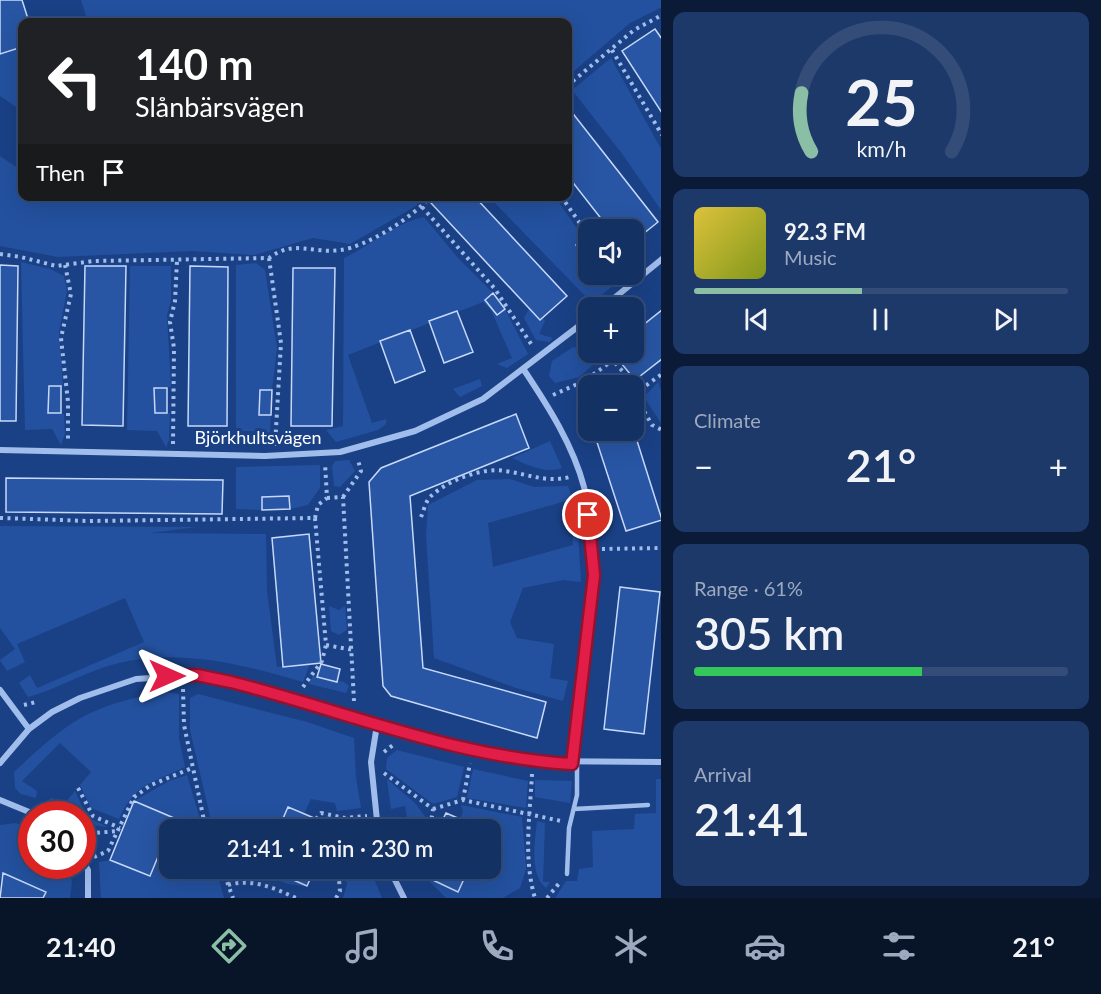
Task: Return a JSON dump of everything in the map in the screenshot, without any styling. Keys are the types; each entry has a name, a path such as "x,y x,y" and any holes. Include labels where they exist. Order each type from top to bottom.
{"street":[{"path":"615,297 661,260"},
{"name":"Björkhultsvägen","path":"0,450 274,456 325,453 355,448 415,431 483,399 578,327"},
{"path":"524,370 558,425 579,475 584,488 593,549 590,620 579,688 575,764"},
{"path":"0,763 29,729 52,712 107,687 136,679 187,675 268,691 377,725 476,752 531,761 575,764 661,762"},
{"path":"0,690 29,729"},
{"path":"376,819 371,762 377,725"},
{"path":"0,800 18,807"},
{"path":"88,879 88,898"},
{"path":"394,879 404,898"}],"lane":[{"path":"567,874 570,822 577,795 575,764"},
{"path":"574,809 648,805"}],"path":[{"path":"572,82 634,30 661,16"},
{"path":"612,50 661,133"},
{"path":"0,254 21,256 56,266 94,261 268,258 290,247 337,251 357,248 422,207 427,201"},
{"path":"564,201 578,221"},
{"path":"422,207 495,289 539,358"},
{"path":"268,258 280,344 274,456"},
{"path":"172,453 174,348 170,322 175,302 177,261"},
{"path":"65,265 71,294 61,338 68,402 68,451"},
{"path":"543,399 584,381 609,363"},
{"path":"614,363 626,375"},
{"path":"644,386 661,375"},
{"path":"644,411 652,424 661,429"},
{"path":"354,701 343,497 361,471 355,448"},
{"path":"325,453 327,498"},
{"path":"421,517 429,497 450,484 478,473 504,470 531,478 560,480 579,475"},
{"path":"303,687 322,662 326,645 315,518 318,505 327,498 343,497"},
{"path":"0,518 89,521 315,518"},
{"path":"593,549 661,548"},
{"path":"326,645 353,650"},
{"path":"183,689 184,726 204,819"},
{"path":"382,761 383,753 393,745"},
{"path":"463,800 470,764"},
{"path":"96,855 108,851 134,797 152,785 192,768"},
{"path":"381,769 433,809"},
{"path":"532,774 531,883 535,898"},
{"path":"78,788 93,816 119,830"},
{"path":"433,809 463,800 570,822"},
{"path":"432,819 433,809"},
{"path":"316,819 321,813 345,818 376,816"},
{"path":"96,832 119,830"},
{"path":"547,898 567,874"},
{"path":"226,879 233,898"},
{"path":"336,898 340,891 339,879"},
{"path":"228,885 244,881 272,887 296,898"}],"shaded area":[{"path":"81,0 661,0 661,8 630,23 572,73 572,18 87,18"},
{"path":"18,48 18,108 0,96 0,54"},
{"path":"611,58 661,149 661,210 623,155 572,90"},
{"path":"0,156 18,168 18,201 420,201 416,206 350,244 313,238 254,255 192,251 58,257 0,246"},
{"path":"493,201 558,201 578,230 578,245 576,246 578,249 578,285 614,285 599,297 586,297"},
{"path":"424,217 458,258 493,293 485,300 497,315 505,309 528,354 507,368 497,364 512,358 491,310 483,302 348,355 372,423 386,419 386,424 378,430 336,442 326,430 343,426 344,258 393,229"},
{"path":"21,262 50,269 64,276 67,291 59,332 63,386 49,387 48,412 64,414 65,434 61,445 52,429 25,430"},
{"path":"256,263 265,270 277,348 272,390 260,390 259,414 271,415 269,448 261,431 236,431 236,265"},
{"path":"130,266 171,266 171,300 167,315 171,387 154,388 155,413 170,413 169,440 166,447 157,431 127,430"},
{"path":"529,309 540,320 543,318 545,321 539,334 553,338 549,342 536,340 524,318"},
{"path":"573,347 578,348 578,363 595,363 578,377 555,383 549,376 552,361"},
{"path":"480,379 482,386 460,397 453,389"},
{"path":"658,382 661,390 661,423 644,397"},
{"path":"550,441 562,468 543,469 512,458"},
{"path":"349,460 355,471 340,487 334,486 332,466 335,461"},
{"path":"320,465 320,488 308,505 290,509 262,497 262,510 236,509 236,467"},
{"path":"510,479 534,487 568,486 576,510 568,513 566,501 488,523 493,567 573,545 572,532 578,531 581,582 563,580 523,588 510,622 517,638 554,644 550,678 568,681 563,701 516,688 434,658 426,536 428,505 477,480"},
{"path":"0,526 197,527 150,533 266,534 267,591 277,667 310,664 303,682 229,663 155,658 105,667 28,697 19,683 30,675 37,688 144,642 125,598 17,644 25,662 7,671 0,660 15,649 0,628"},
{"path":"329,606 339,610 345,606 347,630 339,635 331,631"},
{"path":"313,676 344,682 349,686 346,693 309,684"},
{"path":"166,692 179,694 179,738 185,767 138,791 131,798 119,819 96,810 96,801 88,801 80,785 91,772 60,743 22,781 37,791 36,798 21,794 15,788 14,772 66,727 99,709"},
{"path":"198,694 307,722 354,738 356,778 361,808 337,811 335,803 311,799 304,814 288,807 283,819 211,819 190,730 190,698"},
{"path":"397,750 464,767 457,797 433,804 386,769 387,758"},
{"path":"473,769 528,781 526,808 467,798"},
{"path":"187,775 200,819 174,819 134,801 169,781"},
{"path":"387,779 416,804 426,818 407,819 405,806 391,809"},
{"path":"656,779 661,779 661,898 555,898 566,881 577,881 579,869 593,867 592,831 634,829 635,814 656,813"},
{"path":"535,780 572,781 570,803 535,797"},
{"path":"75,791 80,801 67,801"},
{"path":"461,805 522,817 526,869 520,888 503,898 446,898 427,879 458,891 464,879 501,879 501,819 460,819 463,812"},
{"path":"96,821 108,827 96,826"},
{"path":"537,821 545,823 543,882 550,882 546,888 537,875 535,866"},
{"path":"18,824 18,879 71,879 70,898 43,898 46,893 3,873 0,880 0,825"},
{"path":"159,856 159,879 219,879 224,898 101,898 99,862 110,860 151,876"},
{"path":"274,879 290,879 307,886 288,884"},
{"path":"345,879 374,879 382,898 343,898 347,884"}],"building":[{"path":"0,0 22,0 28,18 18,18 18,48 0,54"},
{"path":"655,29 661,38 661,111 622,51"},
{"path":"572,112 658,222 644,233 644,219 601,219 572,181"},
{"path":"433,201 479,201 567,296 540,320 431,203"},
{"path":"0,265 18,266 16,421 0,421"},
{"path":"85,266 126,266 123,426 82,425"},
{"path":"190,266 228,267 227,426 188,426"},
{"path":"293,268 335,268 332,426 291,426"},
{"path":"493,293 505,309 497,315 485,300"},
{"path":"457,311 473,352 444,363 429,321"},
{"path":"661,311 661,360 641,375 631,375 621,363 644,363 644,324"},
{"path":"410,330 425,371 395,383 380,341"},
{"path":"49,386 61,386 61,413 48,413"},
{"path":"154,388 167,388 167,413 155,413"},
{"path":"260,390 272,390 271,415 259,415"},
{"path":"516,414 529,448 410,496 423,668 546,702 537,738 391,696 383,686 369,482 381,468"},
{"path":"597,441 637,441 661,520 626,531"},
{"path":"6,478 223,480 222,514 6,512"},
{"path":"289,496 290,509 262,510 262,497"},
{"path":"309,534 321,663 283,667 272,538"},
{"path":"620,587 660,592 644,734 604,729"},
{"path":"321,664 340,669 337,682 317,677"},
{"path":"134,801 174,818 159,819 159,854 150,876 110,860"},
{"path":"288,807 316,819 283,819"},
{"path":"446,813 460,819 443,819"},
{"path":"3,873 46,892 43,898 0,898"},
{"path":"291,879 310,879 307,886"},
{"path":"431,879 464,879 458,892"}],"route":[{"path":"167,676 197,675 268,691 377,725 476,752 531,761 572,764 579,688 590,620 594,575 593,543 588,515"}]}
